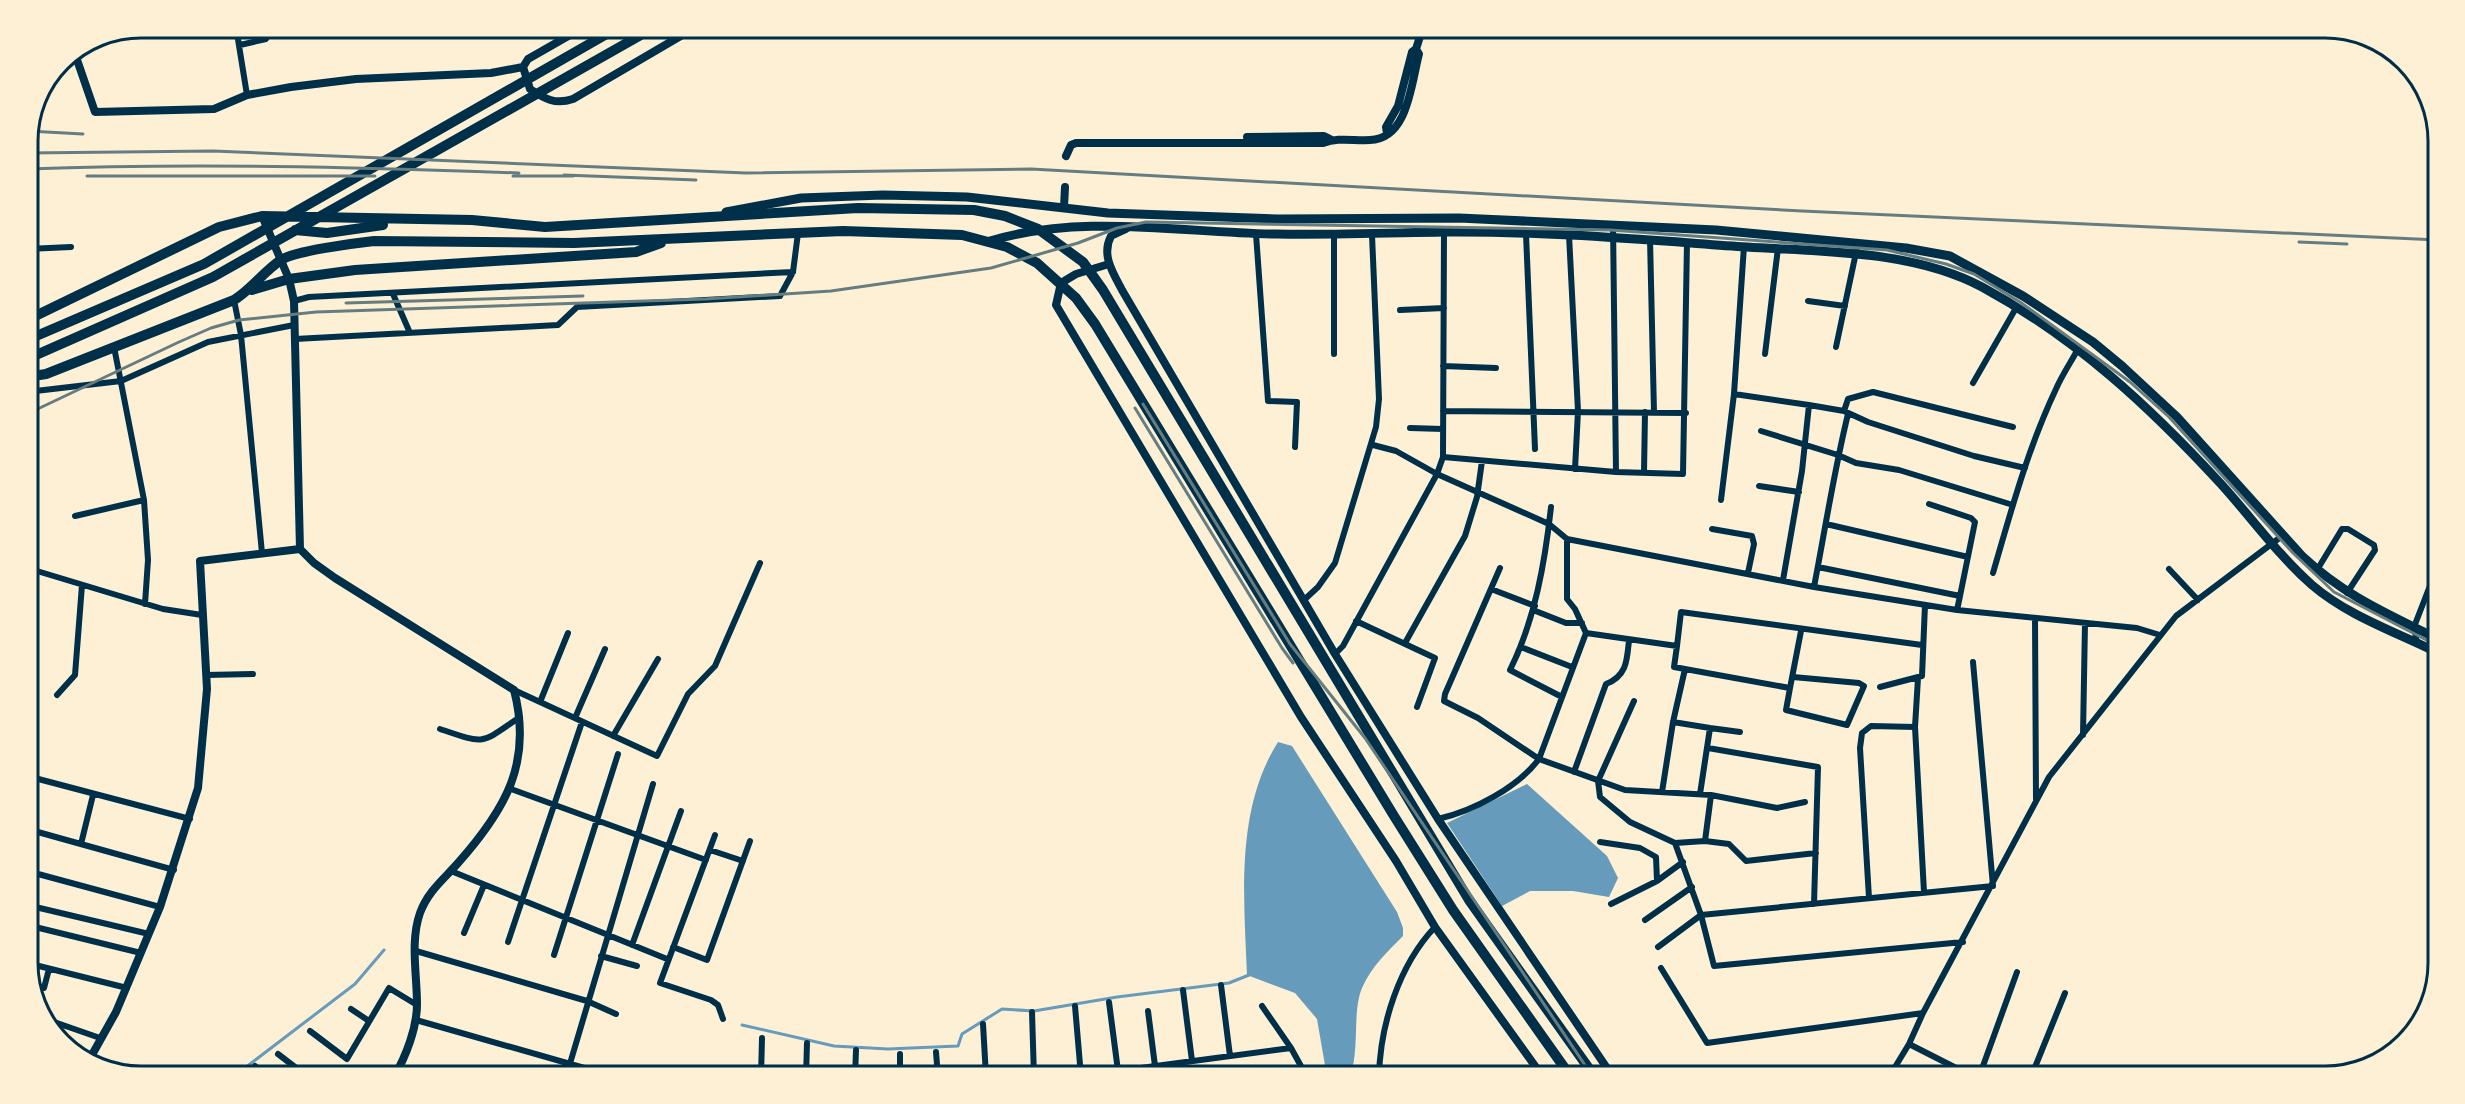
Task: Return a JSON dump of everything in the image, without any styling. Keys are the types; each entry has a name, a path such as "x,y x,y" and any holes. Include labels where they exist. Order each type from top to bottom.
{"highway":[{"path":"38,335 204,264 600,38"},
{"path":"38,354 213,277 635,38"},
{"path":"38,315 219,227 262,216 433,219 545,227 858,208 974,210 1005,216 1038,230 1083,262 1103,290 1469,900 1587,1066"},
{"path":"262,216 282,227 327,233 375,224 415,226 433,219"},
{"path":"38,376 234,300 250,290 282,259 312,250 374,241 537,243 667,241 798,233 929,233 990,241 1037,263 1076,298 1095,324 1454,910 1563,1066"},
{"path":"250,290 289,279 355,270 636,252 667,241"}],"main road":[{"path":"700,217 801,198 883,195 967,197 1108,213 1225,218 1459,218 1716,230 1906,248 1950,256 1988,274 2093,342 2176,417 2254,501 2283,536 2317,570 2347,593 2428,634"},
{"path":"990,241 1051,229 1132,227 1256,234 1372,235 1444,232 1569,235 1857,255 1905,261 1949,272 2016,308 2116,377 2168,427 2312,585 2336,603 2428,649"}],"street":[{"path":"238,38 247,95"},
{"path":"240,45 266,38"},
{"path":"564,38 528,58 523,67 530,89 548,100 567,101 677,38"},
{"path":"1332,140 1324,136 1072,140 1067,142 1064,154 1068,155 1071,145 1076,143 1323,143 1332,140 1375,140 1387,133 1386,127 1398,106 1412,52 1416,49 1420,38"},
{"path":"78,60 95,111 214,109 247,95 291,87 356,79 491,73 523,67"},
{"path":"1064,207 1065,187"},
{"path":"262,216 282,259 294,301 300,549 314,563 335,578 514,690 657,756 688,694 716,666 760,563"},
{"path":"1613,224 1616,320 1614,412 1616,472"},
{"path":"1132,227 1111,236 1107,250 1109,264 1335,654 1438,819 1606,1066"},
{"path":"1335,654 1356,621 1437,474 1443,458 1444,232"},
{"path":"295,339 558,325 577,307 780,296 793,272 798,233"},
{"path":"1256,234 1268,401 1297,402 1295,447"},
{"path":"1334,234 1334,354"},
{"path":"1526,234 1535,449"},
{"path":"1304,600 1318,587 1335,563 1373,445 1379,399 1372,235"},
{"path":"1569,235 1578,411 1575,469"},
{"path":"1650,239 1654,412"},
{"path":"1443,458 1616,472 1683,474 1686,413 1687,242"},
{"path":"1836,347 1858,243"},
{"path":"1721,500 1734,394 1744,246"},
{"path":"38,248 70,247"},
{"path":"1765,354 1778,248"},
{"path":"1109,264 1076,274 1061,283 1056,305 1301,717 1396,861 1435,927 1535,1066"},
{"path":"294,301 309,297 793,272"},
{"path":"393,294 410,333"},
{"path":"234,300 241,335 262,553"},
{"path":"1808,301 1845,306"},
{"path":"1400,310 1444,308"},
{"path":"1973,383 2016,308"},
{"path":"38,391 121,381 208,342 294,325"},
{"path":"114,347 144,500 148,560 145,604"},
{"path":"1993,573 2025,468 2057,387 2078,349"},
{"path":"1443,366 1496,368"},
{"path":"1814,587 1848,399 1873,392 2013,427"},
{"path":"1734,394 1846,412 1974,456 2025,468"},
{"path":"1783,580 1799,492 1809,405"},
{"path":"1443,411 1686,413"},
{"path":"1644,473 1645,412"},
{"path":"1410,428 1443,429"},
{"path":"1761,432 1804,447 1838,454 1856,463 1899,470 2013,505"},
{"path":"1373,445 1396,451 1437,474 1549,524 1567,539 1814,587 1925,605 2137,628 2160,635"},
{"path":"1405,643 1458,553 1477,491 1482,461"},
{"path":"1759,486 1799,492"},
{"path":"75,516 144,500"},
{"path":"1929,504 1971,518 1975,522 1957,610"},
{"path":"1551,507 1534,608 1521,647 1510,670 1562,697"},
{"path":"1826,524 1968,557"},
{"path":"1712,529 1752,536 1754,544 1748,573"},
{"path":"2317,570 2342,529 2348,529 2374,545 2375,550 2347,593"},
{"path":"1896,1066 2049,777 2176,616 2283,536"},
{"path":"1438,819 1456,815 1486,800 1529,772 1539,759 1586,633 1567,599 1567,539"},
{"path":"90,1053 127,988 174,870 198,788 202,759 206,675 200,561 300,549"},
{"path":"1818,567 1960,596"},
{"path":"1500,568 1444,700 1478,718 1539,759 1625,790 1711,795 1777,808 1805,802"},
{"path":"2169,569 2198,600"},
{"path":"38,571 145,604 202,615"},
{"path":"57,695 75,675 82,585"},
{"path":"1491,589 1566,623 1582,623"},
{"path":"2417,643 2414,627 2428,592"},
{"path":"1880,687 1922,676 1925,605"},
{"path":"1790,688 1674,666 1681,612 1802,631 1922,645"},
{"path":"2035,618 2036,799"},
{"path":"1356,621 1435,658 1418,707"},
{"path":"2083,736 2085,623"},
{"path":"1792,677 1862,683 1864,686 1846,725 1786,710 1792,677 1802,631"},
{"path":"540,702 568,633"},
{"path":"1586,633 1677,646"},
{"path":"1574,772 1606,684 1622,675 1625,669 1629,640"},
{"path":"1521,647 1572,667"},
{"path":"575,718 605,649"},
{"path":"613,736 658,659"},
{"path":"1973,662 1993,886"},
{"path":"1662,792 1673,722 1685,669"},
{"path":"206,675 253,674"},
{"path":"1918,678 1916,726 1924,892"},
{"path":"398,1066 416,1020 415,940 420,914 432,889 484,834 511,789 523,738 514,690"},
{"path":"1634,701 1598,781 1600,797 1630,822 1675,843 1705,841 1729,844 1746,861 1816,853"},
{"path":"440,729 472,740 484,741 520,717"},
{"path":"508,942 582,722"},
{"path":"1673,722 1740,732"},
{"path":"1869,898 1860,748 1862,733 1870,726 1916,726"},
{"path":"1700,794 1710,728"},
{"path":"1708,748 1818,767 1814,904"},
{"path":"554,955 618,754"},
{"path":"38,779 190,819"},
{"path":"569,1066 653,784"},
{"path":"511,789 706,860"},
{"path":"81,844 93,795"},
{"path":"1705,841 1711,795"},
{"path":"632,945 681,811"},
{"path":"38,832 174,870"},
{"path":"715,835 660,983 711,1000 718,1005 723,1019"},
{"path":"673,947 707,960 750,841"},
{"path":"1600,842 1640,848 1656,857 1657,881"},
{"path":"1675,843 1701,915 1714,966 1963,942"},
{"path":"710,850 743,861"},
{"path":"1611,904 1657,881 1683,862"},
{"path":"451,871 667,959"},
{"path":"38,874 160,907"},
{"path":"464,933 484,885"},
{"path":"1658,947 1701,915 1993,886"},
{"path":"1645,920 1692,887"},
{"path":"38,908 149,934"},
{"path":"1381,1066 1393,998 1420,943 1435,927"},
{"path":"38,928 141,953"},
{"path":"416,951 587,1001 616,1014"},
{"path":"601,956 637,966"},
{"path":"38,966 127,988"},
{"path":"1661,968 1707,1043 1923,1013"},
{"path":"40,987 44,988 49,969"},
{"path":"1983,1066 2017,972"},
{"path":"1221,986 1230,1056"},
{"path":"310,1031 347,1059 389,988 417,1005"},
{"path":"1183,990 1192,1061"},
{"path":"2035,1066 2065,993"},
{"path":"1109,1002 1117,1066"},
{"path":"1074,1006 1080,1066"},
{"path":"1262,1006 1301,1066"},
{"path":"351,1009 369,1021"},
{"path":"1148,1011 1155,1066 1291,1048"},
{"path":"1032,1012 1034,1066"},
{"path":"416,1020 583,1066"},
{"path":"57,1023 100,1038"},
{"path":"983,1024 985,1066"},
{"path":"761,1066 762,1038"},
{"path":"806,1066 807,1043"},
{"path":"1909,1044 1952,1066"},
{"path":"855,1066 856,1050"},
{"path":"936,1052 937,1066"},
{"path":"278,1054 294,1066"},
{"path":"900,1054 900,1066"}],"water":[{"path":"1278,742 1292,746 1397,912 1403,928 1403,936 1375,966 1362,988 1357,1008 1353,1066 1325,1066 1317,1019 1295,993 1247,975 1245,855 1255,796 1264,768"},
{"path":"1527,784 1607,856 1618,878 1609,897 1573,891 1530,891 1502,906 1447,823"}],"waterway":[{"path":"247,1066 355,984 384,950"},
{"path":"742,1025 834,1046 888,1049 958,1046 962,1034 1002,1009 1034,1011 1117,997 1229,983 1249,975"}],"railway":[{"path":"38,132 83,134"},
{"path":"38,153 213,151 746,173 1031,169 1802,211 2427,240"},
{"path":"38,169 150,166 273,167 519,173"},
{"path":"564,175 696,180"},
{"path":"87,176 375,176"},
{"path":"513,176 573,176"},
{"path":"38,409 179,342 211,328 239,320 316,312 705,299 831,291 991,268 1078,243 1117,228 1146,222 1610,230 1887,250 1946,264 1974,274 2020,302 2130,382 2169,417 2293,553 2334,592 2428,641"},
{"path":"2299,242 2347,244"},
{"path":"346,303 583,296"},
{"path":"1143,404 1290,644 1365,738 1586,1066"},
{"path":"1135,408 1293,663"}]}
